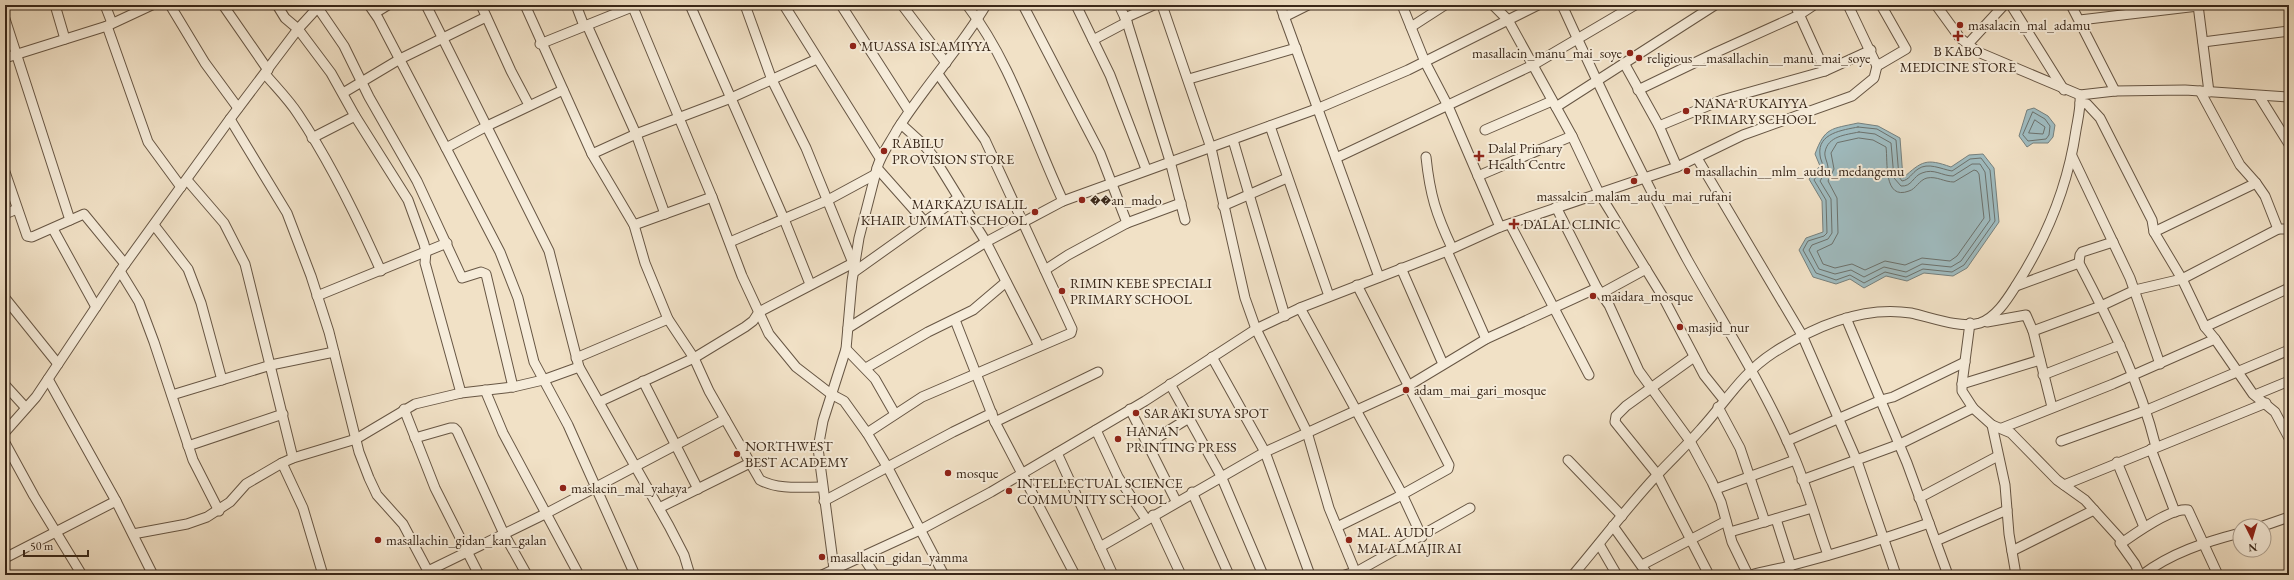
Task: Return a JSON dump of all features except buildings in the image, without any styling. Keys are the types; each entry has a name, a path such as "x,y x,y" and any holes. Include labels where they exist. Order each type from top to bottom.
{"street":[{"path":"54,5 65,39"},
{"path":"105,5 109,25 148,142 184,184 224,223 245,264 271,365 292,458"},
{"path":"5,58 109,25 152,5"},
{"path":"170,5 205,63 238,108"},
{"path":"223,5 267,72 298,113 359,222 381,271"},
{"path":"277,5 285,18 298,29 331,73 355,116 408,200 426,252 425,263 461,393"},
{"path":"369,5 400,59 500,252 518,298 534,362 568,425 635,575"},
{"path":"374,13 388,5"},
{"path":"426,5 441,38 487,126 549,251 578,362 684,555 690,575"},
{"path":"481,5 511,71 529,105"},
{"path":"525,5 540,44 564,90 592,154 634,225 645,263 668,319 694,358 725,419 760,480 768,484 822,488"},
{"path":"576,5 636,134 664,214"},
{"path":"690,5 784,219 810,284"},
{"path":"745,5 772,80 806,148 854,266"},
{"path":"784,5 880,158"},
{"path":"841,5 909,111"},
{"path":"902,5 946,63"},
{"path":"967,5 978,19 1001,58 1021,98 1048,168 1063,201"},
{"path":"834,569 822,488 818,448 822,420 846,348 854,266 880,158 909,111 978,19 986,5"},
{"path":"1023,5 1087,126 1127,223"},
{"path":"1076,5 1132,127 1146,169"},
{"path":"1119,5 1126,20 1170,161 1185,220"},
{"path":"1093,40 1154,5"},
{"path":"1162,5 1189,79 1211,148 1245,298 1256,329 1307,432 1336,528 1355,572"},
{"path":"1280,5 1319,108 1379,276"},
{"path":"1284,17 1308,5"},
{"path":"1402,5 1425,62 1448,106 1500,227"},
{"path":"1411,27 1445,5"},
{"path":"1493,5 1508,20 1572,136 1599,192 1663,297 1694,357 1721,404 1751,476 1765,522"},
{"path":"848,328 986,242 1022,221 1063,201 1146,169 1211,148 1319,108 1425,62 1538,5"},
{"path":"1562,5 1596,81 1687,260 1725,323 1771,407 1795,460 1828,555"},
{"path":"1336,158 1533,65 1635,5"},
{"path":"1484,130 1554,104 1596,81 1715,5"},
{"path":"1795,5 1825,71"},
{"path":"1638,90 1716,52 1799,15 1814,5"},
{"path":"822,575 920,530 991,492 1096,430 1256,329 1300,308 1379,276 1450,250 1500,227 1676,167 1743,135 1852,96 1874,78 1877,66 1871,50 1848,5"},
{"path":"1877,66 1906,49 1881,5"},
{"path":"1936,5 1960,38 1968,44 2000,62 2064,90 2087,104 2100,118 2152,220 2154,232 2182,279 2205,328 2215,339 2255,395 2275,412 2289,438"},
{"path":"1968,44 2004,5"},
{"path":"2011,5 2064,90"},
{"path":"2071,5 2115,91"},
{"path":"540,44 634,6 712,197 742,276 769,334 796,367 831,394 844,401 867,433 888,468 944,575"},
{"path":"2080,20 2198,6 2203,42 2204,92 2240,165 2265,196 2278,228"},
{"path":"5,432 48,379 123,267 238,108 267,72 298,29 319,7 344,46 368,97 417,181 462,278 481,272 486,274 513,387"},
{"path":"342,94 400,59 486,17"},
{"path":"5,19 70,220"},
{"path":"2203,42 2289,31"},
{"path":"1189,79 1296,48"},
{"path":"1659,126 1722,100 1825,71 1871,50"},
{"path":"592,154 636,134 680,119 731,98 817,59"},
{"path":"1624,63 1659,126 1676,167"},
{"path":"867,433 922,397 977,372 1071,333 1072,329 985,140 938,74"},
{"path":"446,148 529,105 564,90"},
{"path":"2080,99 2115,91 2204,92 2259,96 2289,96"},
{"path":"2259,96 2289,144"},
{"path":"1980,323 1995,314 2016,286 2043,239 2061,194 2072,156 2080,99"},
{"path":"312,138 355,116"},
{"path":"230,119 287,213 317,296 334,352 361,458 377,495 403,524 429,573 468,551 547,513 725,419"},
{"path":"901,124 923,144 933,156 986,242 1039,346"},
{"path":"1270,126 1329,296"},
{"path":"1478,176 1572,136"},
{"path":"1233,140 1285,316"},
{"path":"2072,156 2135,290 2160,364"},
{"path":"1426,157 1430,191 1438,216 1486,339"},
{"path":"1697,158 1802,335 1840,419 1857,461 1896,575"},
{"path":"730,242 828,200 877,171"},
{"path":"877,171 924,221"},
{"path":"5,172 27,236 32,237 83,214 86,215 123,267 139,302 193,460 219,511"},
{"path":"1223,206 1249,196 1287,178"},
{"path":"2154,232 2256,183"},
{"path":"634,225 712,197"},
{"path":"599,402 694,358 745,327 753,321 759,312 810,284 854,266 958,198"},
{"path":"1045,270 1068,255 1127,223 1181,203"},
{"path":"1556,207 1639,371 1690,441 1716,489 1730,532 1750,575 1791,566 1884,539 1929,523"},
{"path":"5,214 17,209"},
{"path":"1510,224 1589,375"},
{"path":"154,225 176,251 188,269 201,303 222,380"},
{"path":"2034,331 2101,306 2135,290 2182,279 2278,228 2288,228 2289,232"},
{"path":"52,229 96,307"},
{"path":"2113,242 2082,252 2079,263 2120,345 2147,410 2154,448 2175,512"},
{"path":"317,296 447,243"},
{"path":"2016,286 2079,263"},
{"path":"1401,268 1443,364"},
{"path":"1100,547 1192,492 1265,452 1409,386 1486,339 1553,306 1599,290 1646,269"},
{"path":"866,368 928,332 955,320 981,304 1006,282"},
{"path":"1336,528 1402,494 1448,468 1449,465 1357,285"},
{"path":"2205,328 2289,288"},
{"path":"5,298 58,364"},
{"path":"1300,308 1402,494 1422,537"},
{"path":"1573,575 1657,474 1690,441 1750,370 1802,335 1818,327 1846,318 1885,311 1910,313 1970,323 1980,323 2026,315 2034,331 2043,375 2052,407"},
{"path":"1846,318 1900,444 1948,575"},
{"path":"133,534 187,524 207,517 219,511 230,502 246,484 282,463 292,458 356,439 404,409 415,404 461,393 513,387 543,380 668,319"},
{"path":"955,320 977,372 994,418 1021,474 1075,575"},
{"path":"1970,323 1962,391 1973,408 1992,424 2012,433 2064,485 2085,500 2123,542"},
{"path":"2002,428 2132,376 2215,339"},
{"path":"2043,375 2120,345"},
{"path":"846,348 866,368 895,414"},
{"path":"2062,441 2147,410 2238,373 2289,350"},
{"path":"172,395 271,365 334,352"},
{"path":"1212,357 1265,452 1310,575"},
{"path":"1694,357 1626,406 1616,416 1615,422 1657,474 1709,575"},
{"path":"1962,384 2040,360"},
{"path":"1787,441 1881,400 1893,397 1965,362"},
{"path":"824,501 953,432 994,418 1098,372"},
{"path":"48,379 116,501 153,575"},
{"path":"643,381 698,489"},
{"path":"2255,395 2289,381"},
{"path":"1170,384 1222,476 1263,575"},
{"path":"5,385 26,408"},
{"path":"485,390 503,433 579,575"},
{"path":"2064,485 2117,462 2266,403"},
{"path":"1802,480 1900,444 1973,408"},
{"path":"404,409 435,488 480,575"},
{"path":"1130,409 1176,502"},
{"path":"188,446 282,414"},
{"path":"1147,444 1190,418"},
{"path":"1992,424 2005,485 2016,575"},
{"path":"415,438 454,428 504,534 527,575"},
{"path":"1096,430 1118,477 1149,517 1181,575"},
{"path":"5,443 82,575"},
{"path":"1057,453 1113,575"},
{"path":"1919,498 1998,456"},
{"path":"1568,460 1622,516"},
{"path":"1716,489 1795,460"},
{"path":"2117,462 2144,527"},
{"path":"282,463 303,508 323,575"},
{"path":"659,508 750,463"},
{"path":"1192,492 1229,575"},
{"path":"5,558 116,501"},
{"path":"1345,575 1355,572 1422,537 1470,508"},
{"path":"1730,532 1812,508"},
{"path":"2218,575 2204,544 2188,510 2183,509 2175,512 2144,527 2120,543 2141,575 2159,562 2204,544 2232,535"},
{"path":"1936,540 2007,510"},
{"path":"2012,551 2094,510"},
{"path":"2272,523 2289,517"},
{"path":"1776,519 1791,566"},
{"path":"1642,565 1726,521"},
{"path":"1613,526 1648,575"},
{"path":"1599,544 1617,575"},
{"path":"862,557 875,575"}],"water":[{"path":"2034,108 2048,116 2055,125 2053,137 2048,143 2033,143 2027,147 2019,136 2027,110"},
{"path":"1858,123 1878,126 1900,138 1903,178 1915,168 1925,163 1930,162 1943,164 1951,167 1969,155 1983,154 1994,168 1999,222 1967,268 1953,276 1924,273 1907,281 1886,276 1864,288 1850,279 1836,284 1813,277 1799,250 1806,238 1823,232 1822,201 1809,179 1820,166 1815,154 1822,139 1830,131 1835,128"}],"place":[{"name":"masalacin_mal_adamu","path":"1960,25"},
{"name":"B KABO MEDICINE STORE","path":"1958,36"},
{"name":"MUASSA ISLAMIYYA","path":"853,46"},
{"name":"masallacin_manu_mai_soye","path":"1630,53"},
{"name":"religious__masallachin__manu_mai_soye","path":"1639,58"},
{"name":"NANA RUKAIYYA PRIMARY SCHOOL","path":"1686,111"},
{"name":"RABILU PROVISION STORE","path":"884,151"},
{"name":"Dalal Primary Health Centre","path":"1479,156"},
{"name":"masallachin__mlm_audu_medangemu","path":"1687,171"},
{"name":"massalcin_malam_audu_mai_rufani","path":"1634,181"},
{"name":"��an_mado","path":"1082,200"},
{"name":"MARKAZU ISALIL KHAIR UMMATI SCHOOL","path":"1035,212"},
{"name":"DALAL CLINIC","path":"1514,224"},
{"name":"RIMIN KEBE SPECIALI PRIMARY SCHOOL","path":"1062,291"},
{"name":"maidara_mosque","path":"1593,296"},
{"name":"masjid_nur","path":"1680,327"},
{"name":"adam_mai_gari_mosque","path":"1406,390"},
{"name":"SARAKI SUYA SPOT","path":"1136,413"},
{"name":"HANAN PRINTING PRESS","path":"1118,439"},
{"name":"NORTHWEST BEST ACADEMY","path":"737,454"},
{"name":"mosque","path":"948,473"},
{"name":"maslacin_mal_yahaya","path":"563,488"},
{"name":"INTELLECTUAL SCIENCE COMMUNITY SCHOOL","path":"1009,491"},
{"name":"masallachin_gidan_kan_galan","path":"378,540"},
{"name":"MAL. AUDU MAI ALMAJIRAI","path":"1349,540"},
{"name":"masallacin_gidan_yamma","path":"822,557"}]}
